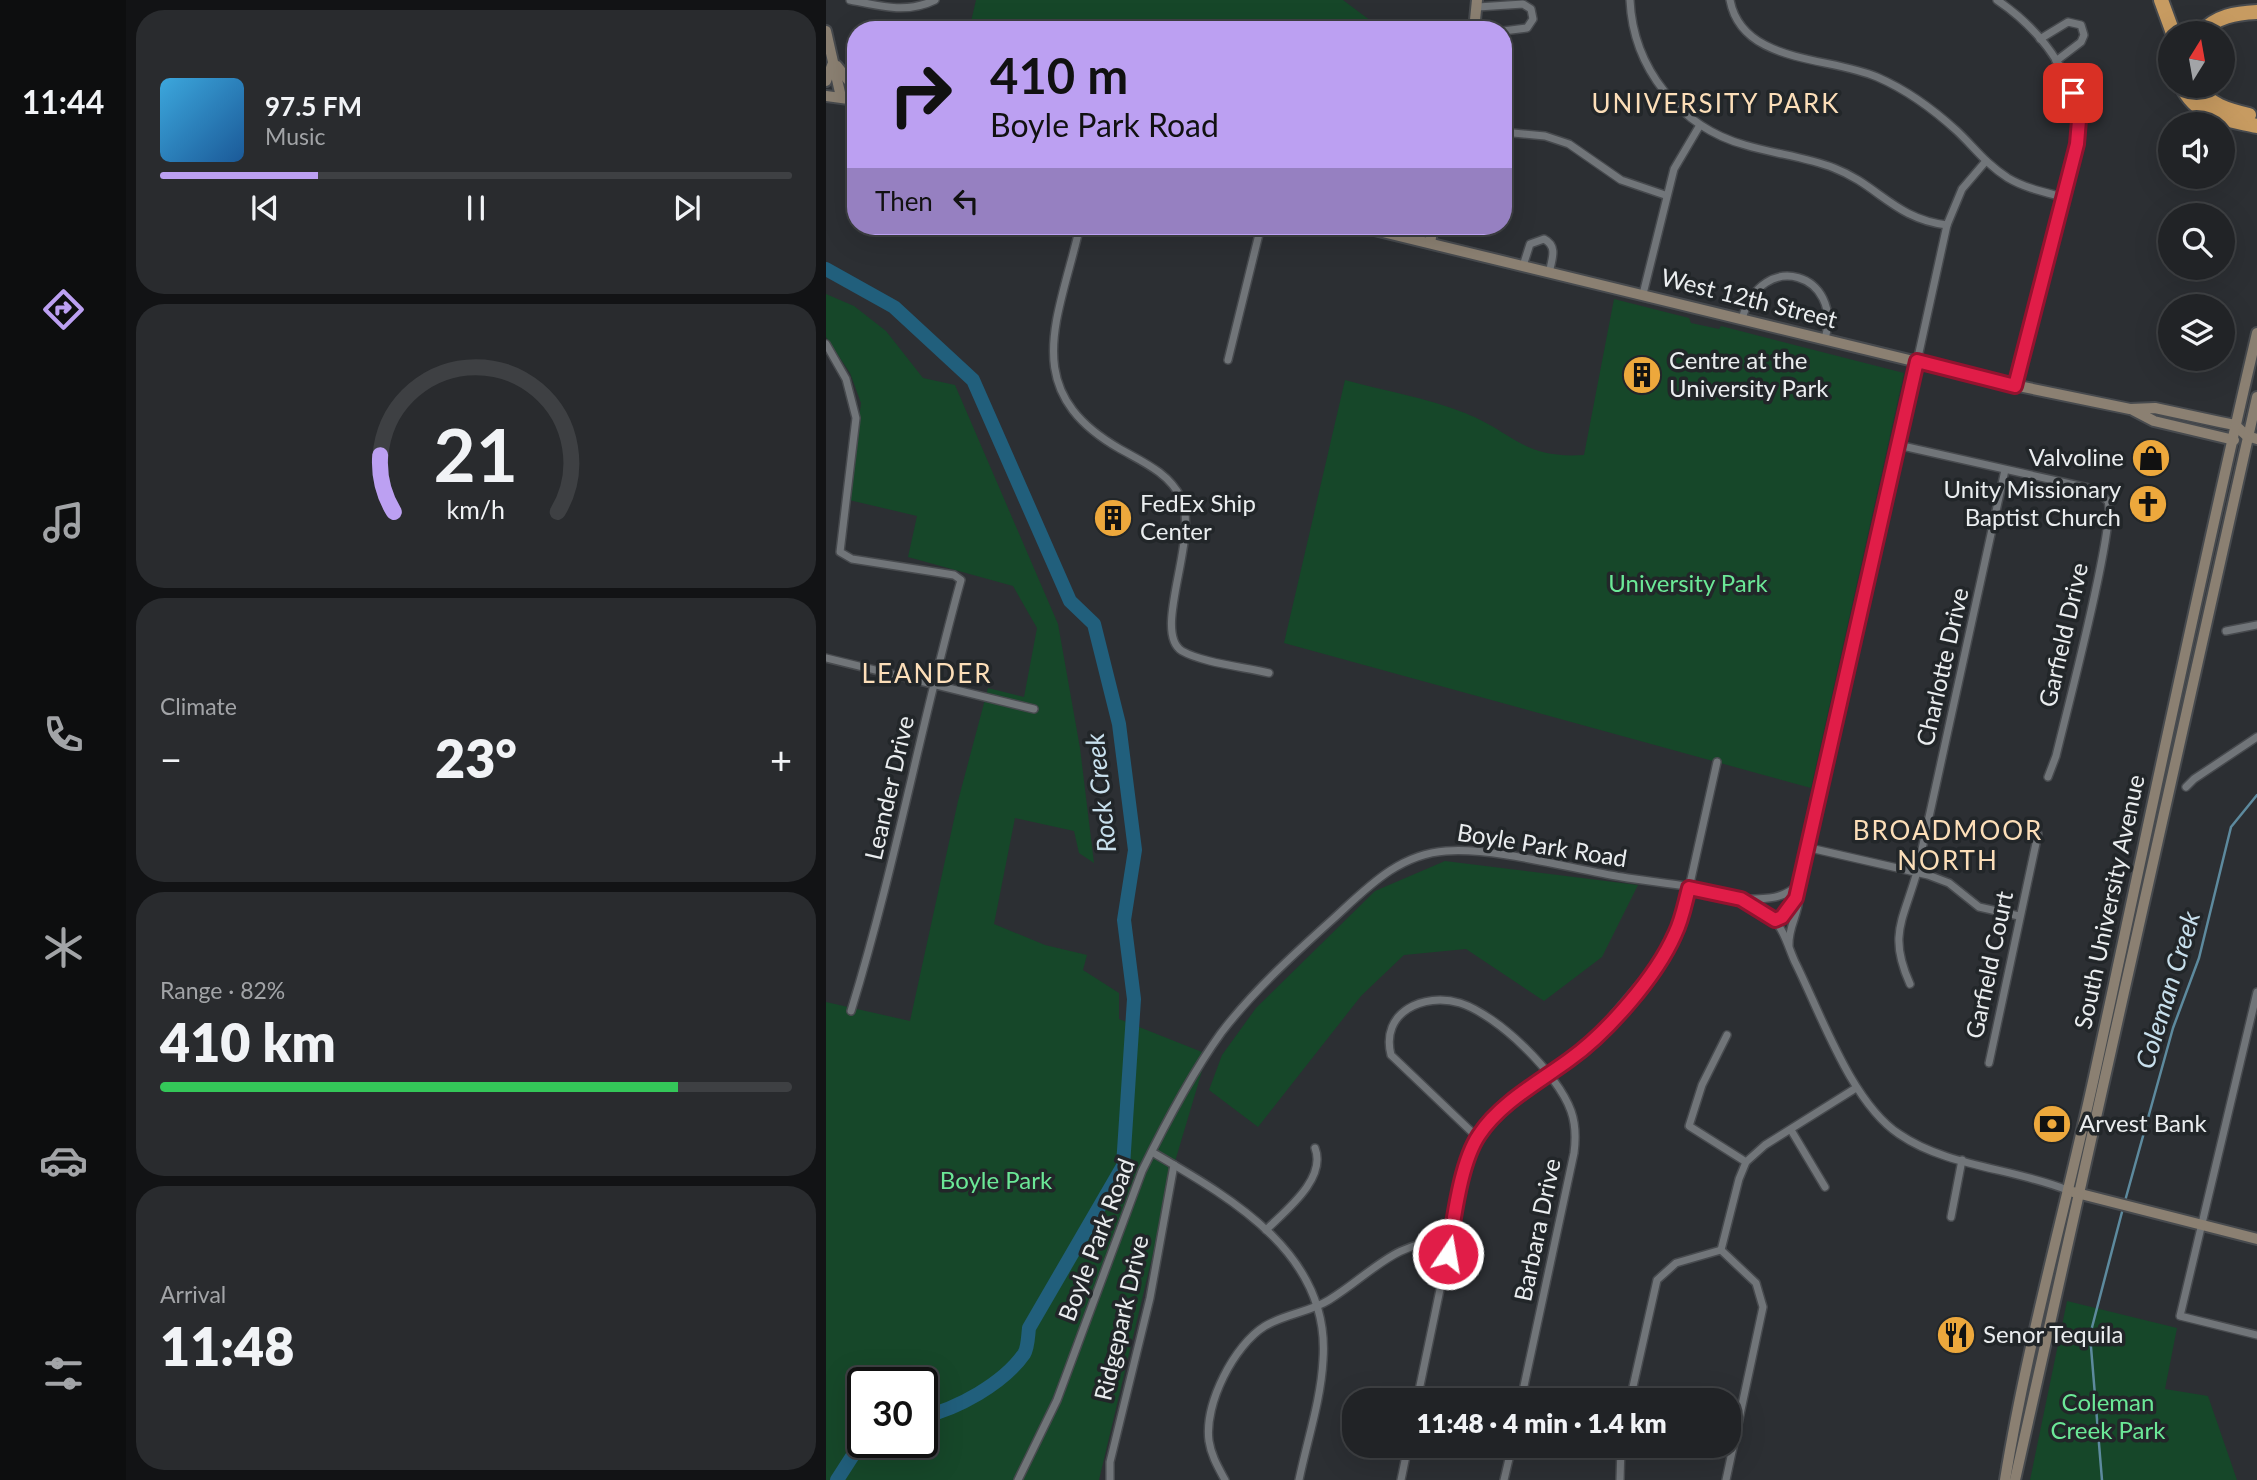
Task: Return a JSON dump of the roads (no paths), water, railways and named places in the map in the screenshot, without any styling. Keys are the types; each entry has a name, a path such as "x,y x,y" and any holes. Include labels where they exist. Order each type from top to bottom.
{"highway":[{"path":"2161,0 2169,21"},
{"path":"2216,21 2227,16 2257,12"},
{"path":"2190,98 2204,112 2257,126"},
{"path":"2207,98 2219,106 2257,117"}],"main road":[{"path":"1476,21 1477,3"},
{"path":"826,31 841,97"},
{"path":"826,81 834,61"},
{"path":"834,61 847,78"},
{"path":"826,96 847,98"},
{"name":"West 12th Street","path":"1396,235 2015,386 2130,409 2155,408 2235,425"},
{"path":"1430,243 1431,235"},
{"name":"South University Avenue","path":"2005,1480 2184,664 2230,441 2257,333"},
{"name":"South University Avenue","path":"2015,1480 2252,437 2257,397"},
{"name":"West 12th Street","path":"2130,409 2154,421 2230,441"},
{"path":"2235,425 2252,437"},
{"path":"2230,441 2252,437"},
{"path":"2067,1190 2116,1205 2257,1239"}],"street":[{"path":"850,0 897,8 923,6 935,0"},
{"path":"1630,0 1634,32 1648,69 1673,102 1700,125 1733,141 1834,168 1861,182 1902,212 1947,225"},
{"path":"1730,0 1740,26 1755,41 1771,48 1860,71 1901,88 1930,107 1986,161 2024,186 2063,197"},
{"path":"1997,0 2040,39 2056,61 2073,93 2079,120 2077,144 2015,386"},
{"path":"1477,3 1523,4 1531,9 1533,19 1527,28 1512,30"},
{"path":"2040,39 2068,22 2081,26 2084,35 2081,42 2056,61"},
{"path":"1643,294 1665,195 1677,162 1700,125"},
{"path":"1512,133 1563,141 1579,149 1621,180 1665,195"},
{"path":"1986,161 1962,189 1947,225 1810,848 1798,894 1782,917 1775,920 1856,1088 1873,1111 1899,1134 1929,1150 2031,1177 2067,1190"},
{"path":"1078,235 1053,342 1054,372 1062,395 1088,429 1159,471 1181,498 1187,531 1171,614 1172,640 1179,648 1195,656 1269,673"},
{"path":"1228,360 1259,235"},
{"path":"1523,266 1530,244 1544,239 1551,243 1553,250 1549,272"},
{"path":"1742,319 1751,295 1763,283 1780,277 1801,279 1812,285 1826,301 1829,322 1825,339"},
{"name":"Leander Drive","path":"826,344 849,387 856,418 840,552 852,559 954,575 961,580 934,683 878,927 851,1011"},
{"path":"1898,445 2005,470"},
{"name":"Garfield Drive","path":"2005,470 2093,489 2108,502 2110,515 2056,756 2048,776"},
{"name":"Charlotte Drive","path":"1910,985 1901,963 1898,945 1917,872 2005,470"},
{"path":"2226,631 2257,625"},
{"path":"826,657 1034,709"},
{"path":"2186,787 2190,776 2257,737"},
{"path":"1419,1388 1469,1156 1477,1137 1500,1111 1587,1046 1654,970 1677,931 1717,762"},
{"name":"Garfield Court","path":"1989,1063 2038,834"},
{"path":"1810,848 1917,872 1949,883 1979,906 2019,916"},
{"name":"Boyle Park Road","path":"1018,1480 1057,1400 1152,1152 1207,1054 1249,1000 1368,887 1407,860 1443,850 1488,853 1741,899 1775,920"},
{"path":"1741,899 1787,895 1801,884"},
{"path":"1789,949 1788,932 1799,906 1798,894"},
{"path":"2257,992 2180,1316 2257,1335"},
{"name":"Barbara Drive","path":"1477,1137 1393,1057 1389,1033 1401,1013 1413,1005 1430,1000 1469,1007 1517,1042 1549,1074 1570,1108 1576,1138 1524,1388"},
{"path":"1727,1035 1702,1085 1689,1126 1746,1162"},
{"path":"1721,1250 1746,1162 1765,1145 1856,1088"},
{"path":"1791,1130 1825,1187"},
{"path":"1266,1230 1305,1188 1317,1168 1315,1148"},
{"path":"1152,1152 1198,1177 1266,1230 1301,1266 1318,1304 1323,1331 1323,1367 1299,1480"},
{"path":"1951,1217 1962,1160"},
{"name":"Ridgepark Drive","path":"1110,1480 1110,1462 1150,1298 1174,1165"},
{"path":"1225,1480 1212,1452 1208,1435 1221,1383 1230,1362 1244,1343 1262,1327 1328,1301 1401,1249 1412,1244 1450,1241"},
{"path":"1633,1388 1657,1280 1676,1263 1721,1250"},
{"path":"1721,1250 1756,1283 1763,1307 1726,1480"},
{"path":"1401,1480 1406,1458"},
{"path":"1504,1480 1509,1458"},
{"path":"1619,1480 1620,1458"}],"waterway":[{"name":"Rock Creek","path":"826,269 894,307 973,380 1070,601 1094,624 1119,724 1135,850 1124,920 1134,999 1123,1166 1029,1328 1024,1354 992,1385 938,1412"},
{"name":"Coleman Creek","path":"2125,1201 2173,1028 2199,958 2231,827 2257,795"},
{"name":"Coleman Creek","path":"2102,1480 2090,1335 2122,1212"},
{"name":"Rock Creek","path":"837,1480 851,1458"}],"place":[{"name":"Centre at the University Park","path":"1642,375"},
{"name":"Valvoline","path":"2151,458"},
{"name":"Unity Missionary Baptist Church","path":"2148,504"},
{"name":"FedEx Ship Center","path":"1113,518"},
{"name":"Arvest Bank","path":"2052,1124"},
{"name":"Senor Tequila","path":"1956,1335"}],"district":[{"name":"UNIVERSITY PARK","path":"1716,104"},
{"name":"LEANDER","path":"927,674"},
{"name":"BROADMOOR NORTH","path":"1948,846"}],"park label":[{"name":"University Park","path":"1688,584"},
{"name":"Boyle Park","path":"996,1181"},
{"name":"Coleman Creek Park","path":"2108,1417"}]}
